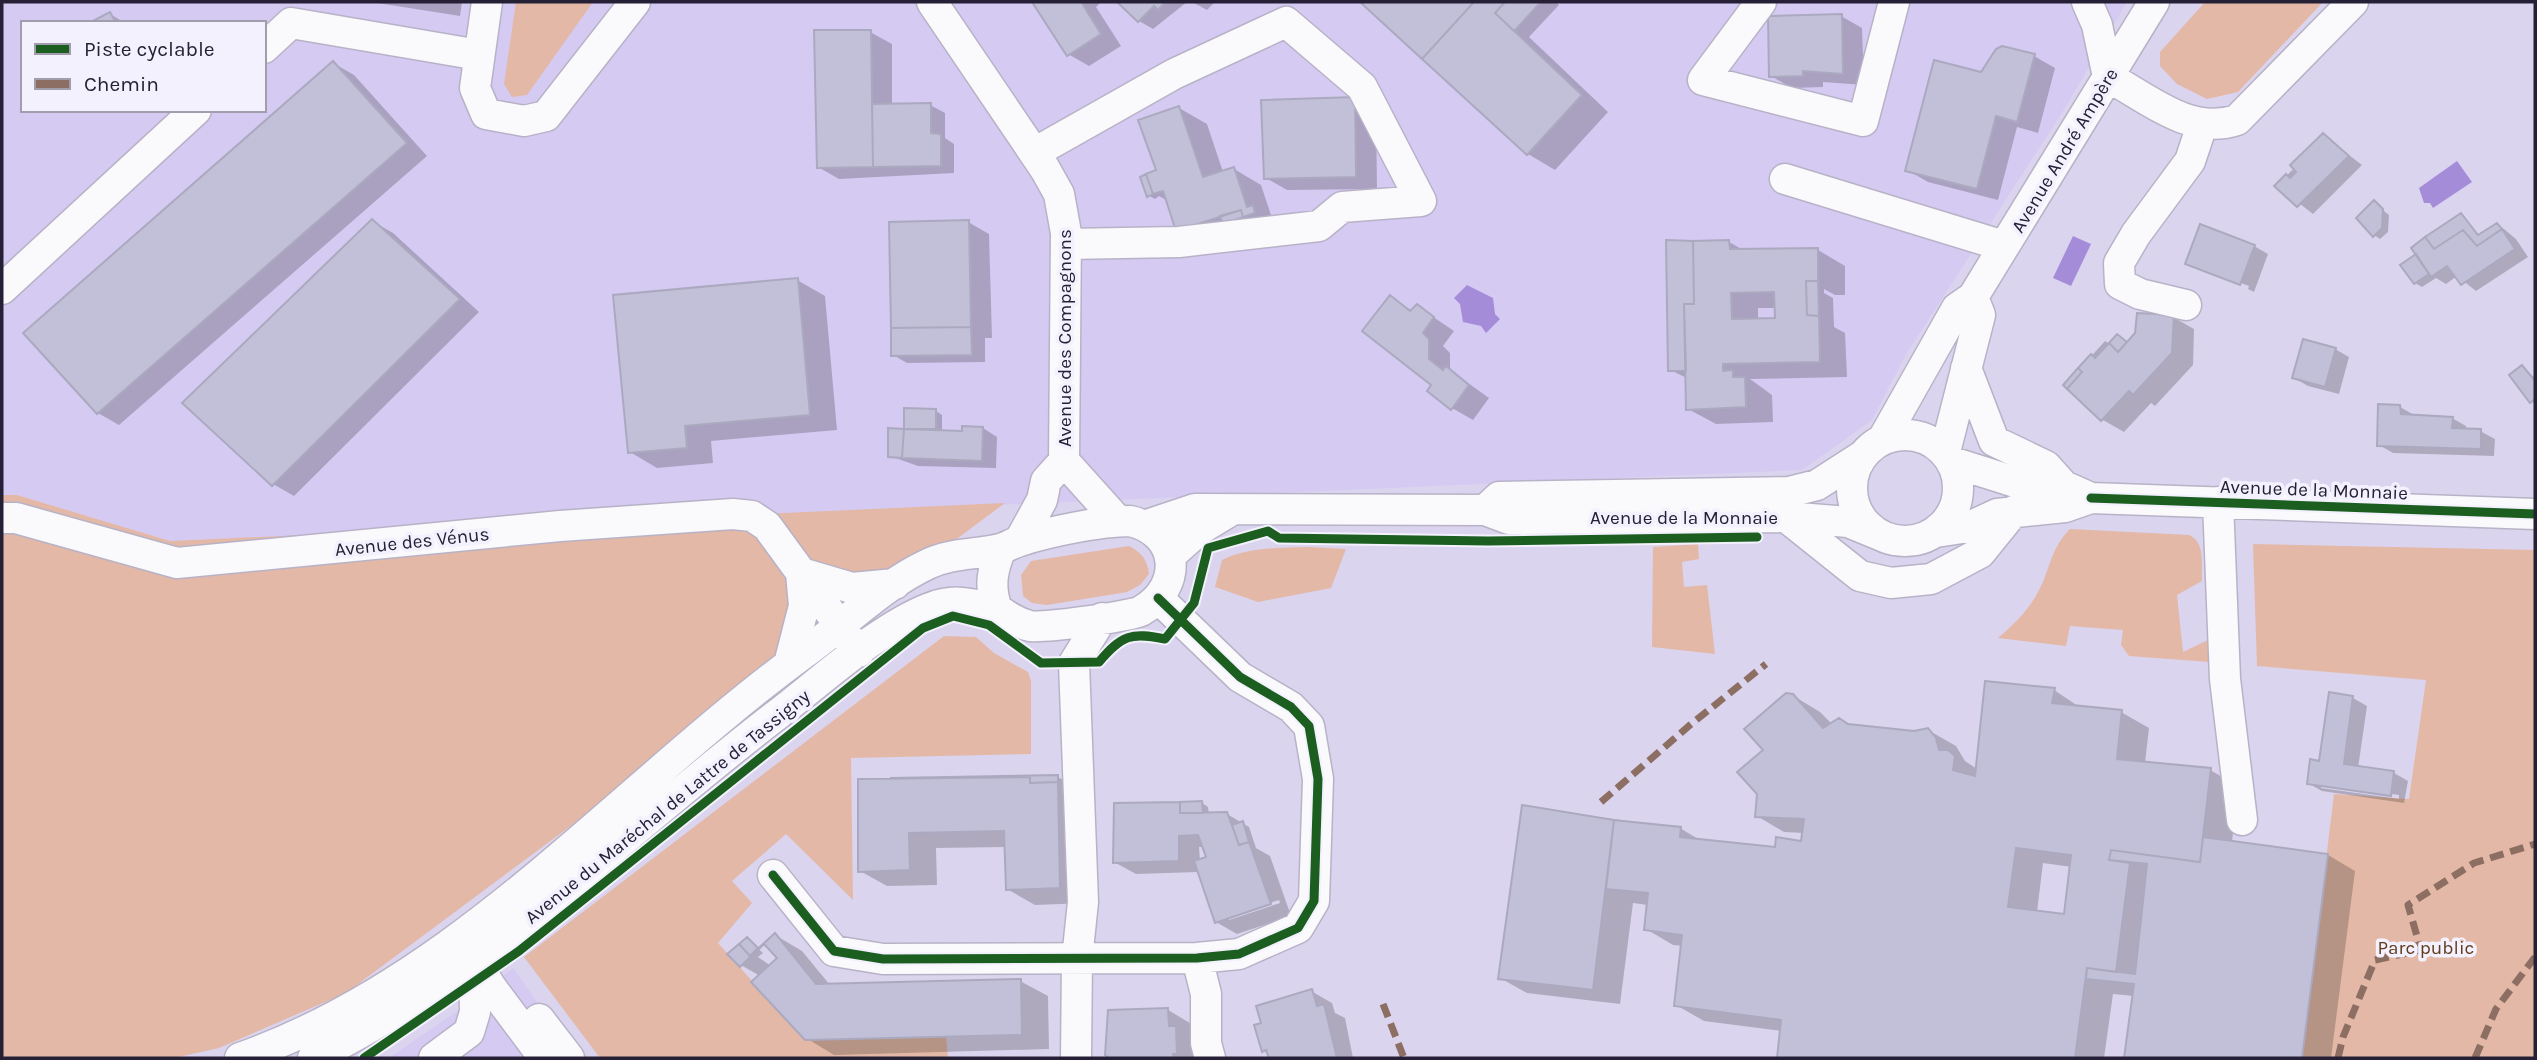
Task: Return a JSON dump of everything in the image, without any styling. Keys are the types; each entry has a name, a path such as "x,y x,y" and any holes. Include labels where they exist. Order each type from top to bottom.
{"street":[{"path":"487,2 475,88 486,114 524,121 546,116 635,2"},
{"name":"Avenue des Compagnons","path":"932,2 1059,194 1066,244 1063,461 1046,481 1042,500 994,565 991,585 997,608"},
{"path":"1761,2 1703,80 1863,121 1894,2"},
{"path":"2087,2 2097,25 2108,77 2181,118 2202,125 2222,125 2237,120 2353,2"},
{"name":"Avenue André Ampère","path":"1873,447 1957,308 1973,298 2108,77 2140,6"},
{"path":"1034,153 1174,74 1286,22 1362,87 1421,201 1342,207 1319,226 1307,228 1179,242 1066,244"},
{"path":"266,46 291,23 479,55"},
{"path":"2,289 194,112"},
{"path":"2186,305 2140,294 2120,284 2119,263 2136,234 2190,161 2202,125"},
{"path":"1785,178 2004,246"},
{"path":"1949,457 1966,369 1980,315 1973,298"},
{"path":"1966,369 1994,441 2046,466 2064,486"},
{"path":"1916,435 1932,441 1949,457 1958,477 1955,508 1936,532 1919,540 1900,541 1882,537 1859,516 1853,501 1854,470 1873,447 1916,435"},
{"name":"Avenue de la Monnaie","path":"1485,510 1499,497 1789,492 1817,485 1873,447"},
{"name":"Avenue de la Monnaie","path":"1949,457 2015,482 2064,486 2091,498"},
{"name":"Avenue des Compagnons","path":"1063,461 1118,521"},
{"name":"Avenue de la Monnaie","path":"1936,532 1969,527 1997,514 2065,507 2091,498 2535,514"},
{"path":"2218,502 2225,679 2242,820"},
{"name":"Avenue de la Monnaie","path":"1147,525 1188,510 1485,510 1509,519 1786,517 1848,522 1882,537"},
{"path":"1171,555 1199,530 1233,510"},
{"path":"1786,517 1860,576 1891,583 1931,579 1980,553 2014,511"},
{"name":"Avenue des Vénus","path":"2,518 16,518 177,563 560,526 733,514 752,516 767,526 840,627"},
{"name":"Avenue du Maréchal de Lattre de Tassigny","path":"313,1058 363,1032 466,947 699,736 895,584 927,565 952,555 1118,521 1147,525"},
{"path":"1033,627 1139,612 1158,598 1171,571 1171,555 1162,537 1147,525"},
{"path":"789,664 804,606 802,573 852,588 895,584"},
{"path":"773,876 834,951 883,959 1197,958 1240,954 1298,928 1314,901 1318,779 1309,726 1291,707 1240,677 1158,598"},
{"name":"Avenue du Maréchal de Lattre de Tassigny","path":"240,1058 290,1041 332,1020 466,947 592,867 753,733 908,618 952,600 997,608 1012,620 1033,627 1074,663"},
{"path":"1076,1058 1077,959 1083,902 1074,663 1102,618"},
{"path":"840,627 859,652"},
{"path":"434,1058 469,1032 475,1012 466,947"},
{"path":"466,947 491,987 544,1058"},
{"path":"466,947 506,974 569,1058"},
{"path":"1197,958 1206,994 1206,1043 1210,1058"}],"shaded area":[{"path":"2,2 2127,2 2065,108 1905,356 1872,420 1802,470 170,541 17,495 2,495"},
{"path":"2457,161 2472,182 2433,208 2430,203 2424,203 2419,188"},
{"path":"2073,236 2091,244 2071,286 2053,278"},
{"path":"1467,285 1493,298 1495,314 1500,319 1486,333 1481,326 1463,322 1460,304 1454,298"},
{"path":"513,968 576,1058 389,1058 475,999"}],"green space":[{"path":"516,2 593,2 527,95 512,97 504,84"},
{"path":"2205,2 2323,2 2238,92 2207,99 2177,84 2160,66 2160,52"},
{"path":"2,495 17,495 170,541 1005,503 346,993 219,1048 174,1058 2,1058"},
{"path":"2070,529 2189,535 2194,538 2202,555 2202,581 2177,595 2183,652 2210,639 2209,662 2129,656 2121,645 2123,630 2070,626 2066,646 1998,638 2034,599 2055,551"},
{"path":"1698,544 1699,559 1682,562 1684,587 1707,585 1715,654 1652,647 1653,547"},
{"name":"Parc public","path":"2253,544 2535,550 2535,1058 2302,1058 2334,794 2409,799 2426,680 2257,666"},
{"path":"1129,546 1143,557 1149,574 1140,585 1127,592 1047,605 1032,603 1023,596 1021,575 1031,561"},
{"path":"1308,547 1346,549 1331,588 1258,602 1215,587 1222,560 1253,550"},
{"path":"944,636 976,637 994,653 1028,672 1031,681 1031,754 851,758 853,900 786,834 732,881 752,903 718,943 805,1040 946,1036 948,1058 600,1058 524,957"}],"building":[{"path":"1032,2 1081,2 1101,34 1067,56"},
{"path":"1117,2 1165,2 1158,10 1154,6 1138,22"},
{"path":"1360,2 1474,2 1422,59"},
{"path":"1474,2 1505,2 1495,13 1582,95 1527,155 1422,59"},
{"path":"1505,2 1541,2 1514,31 1495,13"},
{"path":"110,12 115,21 93,21"},
{"path":"1842,14 1843,74 1803,71 1803,76 1769,77 1768,16"},
{"path":"814,30 871,30 873,167 817,168"},
{"path":"2002,46 2035,54 2017,122 1996,116 1977,189 1905,171 1934,60 1981,72 1996,49"},
{"path":"333,61 407,143 97,414 23,333"},
{"path":"1355,97 1356,177 1264,179 1261,100"},
{"path":"931,103 931,133 941,134 941,166 873,167 872,104"},
{"path":"1179,106 1203,177 1234,167 1247,207 1253,205 1255,213 1243,217 1241,210 1176,231 1163,191 1153,194 1146,174 1156,170 1138,120"},
{"path":"2323,133 2349,156 2297,207 2274,186 2286,174 2290,178 2296,172 2290,165"},
{"path":"1146,174 1153,194 1147,197 1140,177"},
{"path":"2374,200 2383,209 2382,228 2373,237 2356,218"},
{"path":"1241,210 1243,217 1223,224 1220,216"},
{"path":"2461,213 2478,235 2497,223 2502,229 2477,246 2463,230 2434,249 2425,237"},
{"path":"372,219 460,299 272,486 182,403"},
{"path":"969,220 971,327 891,328 889,222"},
{"path":"2200,224 2255,245 2240,285 2185,264"},
{"path":"2502,229 2515,249 2461,285 2447,266 2431,277 2411,248 2425,237 2434,249 2463,230 2477,246"},
{"path":"1666,240 1693,241 1694,304 1684,304 1686,371 1668,371"},
{"path":"1729,240 1730,249 1818,248 1818,281 1806,281 1807,315 1819,316 1820,362 1723,364 1723,371 1733,370 1733,377 1745,377 1746,407 1686,410 1684,304 1694,304 1693,241","holes":["1774,292 1775,318 1732,319 1731,293"]},
{"path":"2416,254 2429,274 2414,284 2400,265"},
{"path":"798,278 810,415 685,426 687,448 628,453 613,295"},
{"path":"1806,281 1818,281 1819,316 1807,315"},
{"path":"1390,295 1410,311 1417,304 1434,317 1423,333 1429,339 1429,359 1443,370 1446,366 1469,385 1451,410 1427,391 1431,385 1362,331"},
{"path":"2137,313 2174,315 2172,353 2133,395 2129,391 2101,421 2067,389 2082,372 2078,368 2091,354 2095,358 2109,343 2118,352 2135,333"},
{"path":"971,327 972,355 891,356 891,328"},
{"path":"2117,334 2127,342 2118,352 2109,343"},
{"path":"2303,339 2336,348 2325,387 2292,378"},
{"path":"2522,365 2535,381 2535,399 2530,403 2509,375"},
{"path":"2078,368 2082,372 2067,389 2063,385"},
{"path":"2378,404 2400,405 2401,414 2453,417 2452,428 2481,429 2481,449 2377,446"},
{"path":"904,408 936,409 936,429 904,429"},
{"path":"962,426 983,427 982,461 902,458 904,429 962,431"},
{"path":"888,428 904,429 902,458 888,457"},
{"path":"1985,681 2055,688 2052,703 2122,710 2117,759 2211,768 2200,862 2111,850 2109,860 2130,863 2116,972 2087,968 2075,1058 1777,1058 1781,1020 1674,1006 1682,935 1644,930 1648,893 1606,889 1614,820 1681,827 1680,837 1775,847 1776,837 1801,841 1804,819 1755,817 1757,794 1737,772 1763,750 1744,729 1786,693 1793,694 1823,728 1839,718 1848,724 1914,731 1928,728 1936,738 1939,750 1948,750 1955,756 1953,770 1975,776","holes":["2016,848 2071,855 2064,914 2008,907"]},
{"path":"2329,692 2353,696 2344,764 2394,771 2391,796 2307,784 2310,759 2319,761"},
{"path":"1058,775 1058,782 1030,783 1030,777 890,778"},
{"path":"1030,777 1030,783 1058,782 1060,888 1006,890 1004,831 909,833 910,870 858,872 858,779"},
{"path":"1202,801 1203,813 1180,813 1180,802"},
{"path":"1180,802 1180,813 1227,812 1239,845 1249,842 1271,904 1215,923 1194,861 1206,857 1198,835 1179,836 1179,861 1113,863 1114,803"},
{"path":"1522,805 1614,820 1593,990 1498,979"},
{"path":"1243,821 1249,842 1239,845 1232,825"},
{"path":"2203,837 2328,854 2302,1058 2124,1058 2134,984 2086,979 2087,968 2135,974 2147,864 2109,860 2111,850 2200,862"},
{"path":"775,933 816,984 1021,979 1022,1035 805,1040 751,982 777,958 764,944 740,967 727,954 739,944 750,956"},
{"path":"747,937 758,948 750,956 739,944"},
{"path":"1312,989 1317,1006 1324,1004 1337,1058 1269,1058 1266,1050 1262,1052 1254,1025 1261,1023 1256,1006"},
{"path":"1168,1008 1169,1026 1176,1026 1177,1054 1173,1054 1174,1058 1109,1058 1105,1055 1108,1010"}],"marked path":[{"path":"1601,802 1766,664"},
{"path":"2338,1058 2343,1037 2375,960 2421,950 2408,905 2474,863 2535,844"},
{"path":"2475,1058 2496,1009 2535,957"},
{"path":"1383,1004 1404,1058"}],"cycle path":[{"path":"2091,498 2535,514"},
{"path":"364,1058 519,951 923,628 953,616 989,625 1041,663 1099,662 1114,646 1128,638 1144,636 1165,639 1194,603 1208,548 1268,531 1279,538 1488,541 1757,537"},
{"path":"773,875 834,951 883,959 1197,958 1239,954 1298,928 1314,901 1318,779 1309,726 1291,707 1240,677 1158,598"}]}
